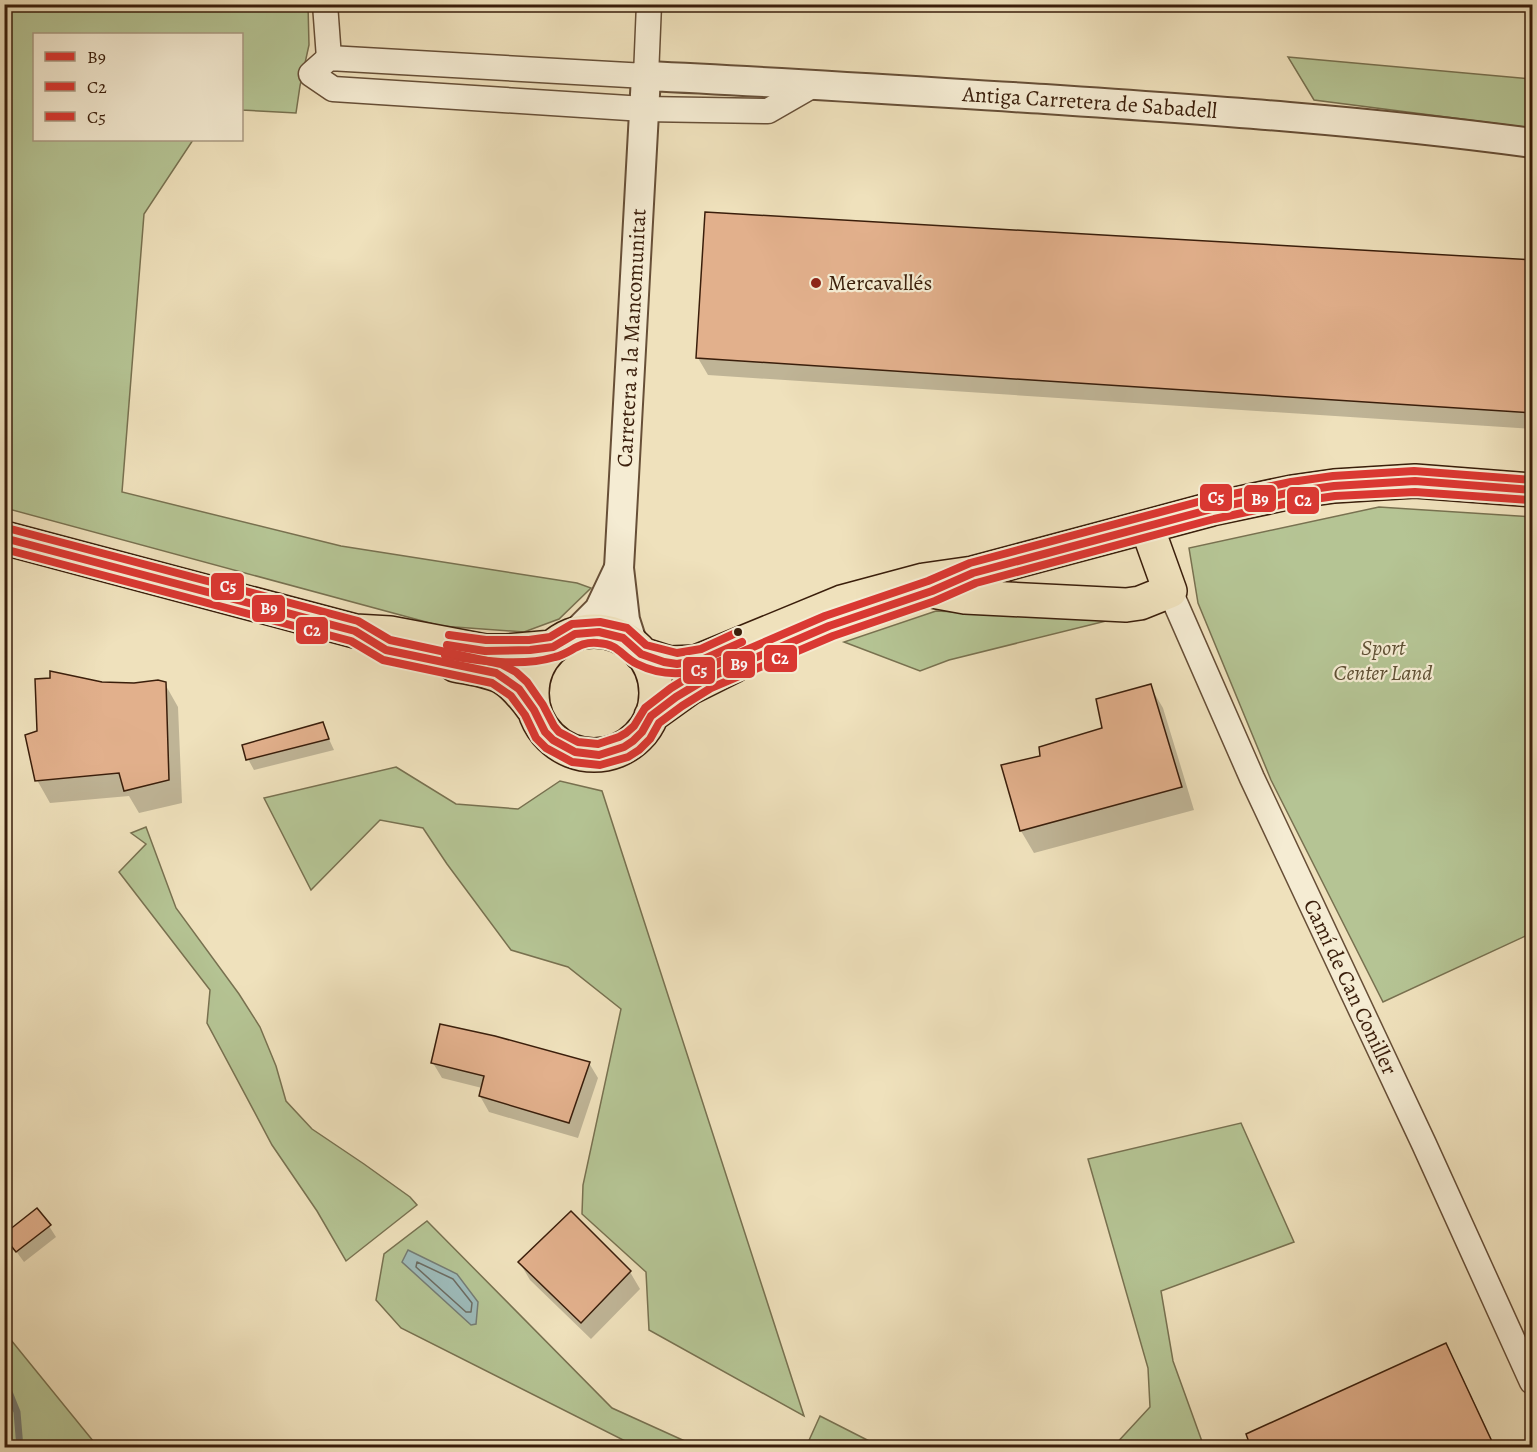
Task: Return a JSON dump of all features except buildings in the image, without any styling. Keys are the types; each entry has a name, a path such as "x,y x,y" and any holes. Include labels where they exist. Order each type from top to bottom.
{"main road":[{"path":"4,538 355,631 390,633 486,651 507,651 599,632 617,636 637,649 669,663 696,662 842,602 924,580 973,573 1212,509 1292,492 1334,486 1415,482 1533,490"},
{"path":"932,591 965,597 1140,603 1170,591 1147,527"},
{"path":"651,716 690,688 739,664 838,622 932,591 973,573"},
{"path":"355,631 386,650 504,676 519,689 534,710"},
{"path":"564,640 538,666 532,699 534,710 539,722 553,740 575,752 587,755 612,752 624,747 642,732 651,716 655,698 653,675 637,649"}],"street":[{"path":"326,4 329,58"},
{"name":"Carretera a la Mancomunitat","path":"637,649 625,621 619,568 649,4"},
{"path":"646,76 329,58 311,74 333,89 644,109 768,111 815,84"},
{"name":"Antiga Carretera de Sabadell","path":"646,76 815,84 1317,118 1533,143"},
{"name":"Carretera a la Mancomunitat","path":"564,640 599,610 619,568"},
{"name":"Camí de Can Coniller","path":"1170,591 1252,778 1425,1144 1533,1382"}],"green space":[{"path":"4,5 308,5 309,45 296,113 243,110 243,33 33,33 33,141 192,141 144,214 122,492 341,546 577,583 591,588 559,619 524,632 441,626 5,508"},
{"path":"1288,57 1532,79 1532,128 1314,100"},
{"name":"Sport Center Land","path":"1379,507 1532,517 1532,933 1383,1002 1271,780 1198,603 1189,548"},
{"path":"936,611 1114,619 949,660 920,671 844,642"},
{"path":"396,767 456,804 518,809 560,781 602,791 804,1416 649,1330 646,1272 582,1214 583,1185 621,1009 568,967 511,950 423,828 380,820 311,890 264,798"},
{"path":"146,827 176,908 239,994 260,1027 276,1066 286,1101 312,1129 410,1197 417,1205 346,1261 317,1211 272,1145 207,1023 210,990 119,872 146,844 131,833"},
{"path":"1241,1123 1294,1242 1161,1291 1173,1361 1204,1447 1113,1447 1150,1407 1148,1368 1088,1159"},
{"path":"427,1221 612,1408 698,1447 637,1447 401,1328 376,1300 384,1254"},
{"path":"4,1334 11,1340 98,1447 5,1447"},
{"path":"820,1416 881,1447 806,1447"}],"water":[{"path":"408,1250 457,1274 478,1302 476,1324 471,1325 402,1262"}],"waterway":[{"path":"4,1386 7,1387 17,1412 20,1448"}],"transit line":[{"name":"C5","path":"7,528 358,621 390,640 501,664 516,672 527,682 559,732 578,742 598,744 626,733 634,726 645,708 671,688 702,669 825,616 928,581 970,563 1209,499 1291,482 1333,476 1414,471 1532,480"},
{"name":"B9","path":"4,538 355,631 386,650 496,673 519,689 534,710 545,732 553,740 575,752 599,755 624,747 633,741 642,732 651,716 676,697 706,679 829,626 932,591 973,573 1212,509 1292,492 1334,486 1415,481 1532,490"},
{"name":"C2","path":"4,549 351,641 383,660 492,683 511,696 525,715 536,738 546,748 572,762 600,765 628,757 639,750 650,739 659,723 711,688 833,636 935,601 976,583 1214,519 1294,502 1335,496 1415,492 1531,500"},
{"name":"C5","path":"449,635 486,640 529,640 550,637 572,624 600,622 627,628 646,645 677,653 701,649 738,632"},
{"name":"B9","path":"447,645 485,651 530,650 553,647 575,634 599,632 623,638 641,654 677,664 704,659 742,642"},
{"name":"C2","path":"445,655 486,661 529,662 561,655 580,645 598,643 611,646 637,664 652,670 679,673 706,668 746,652"}],"place":[{"name":"Mercavallés","path":"816,283"}]}
